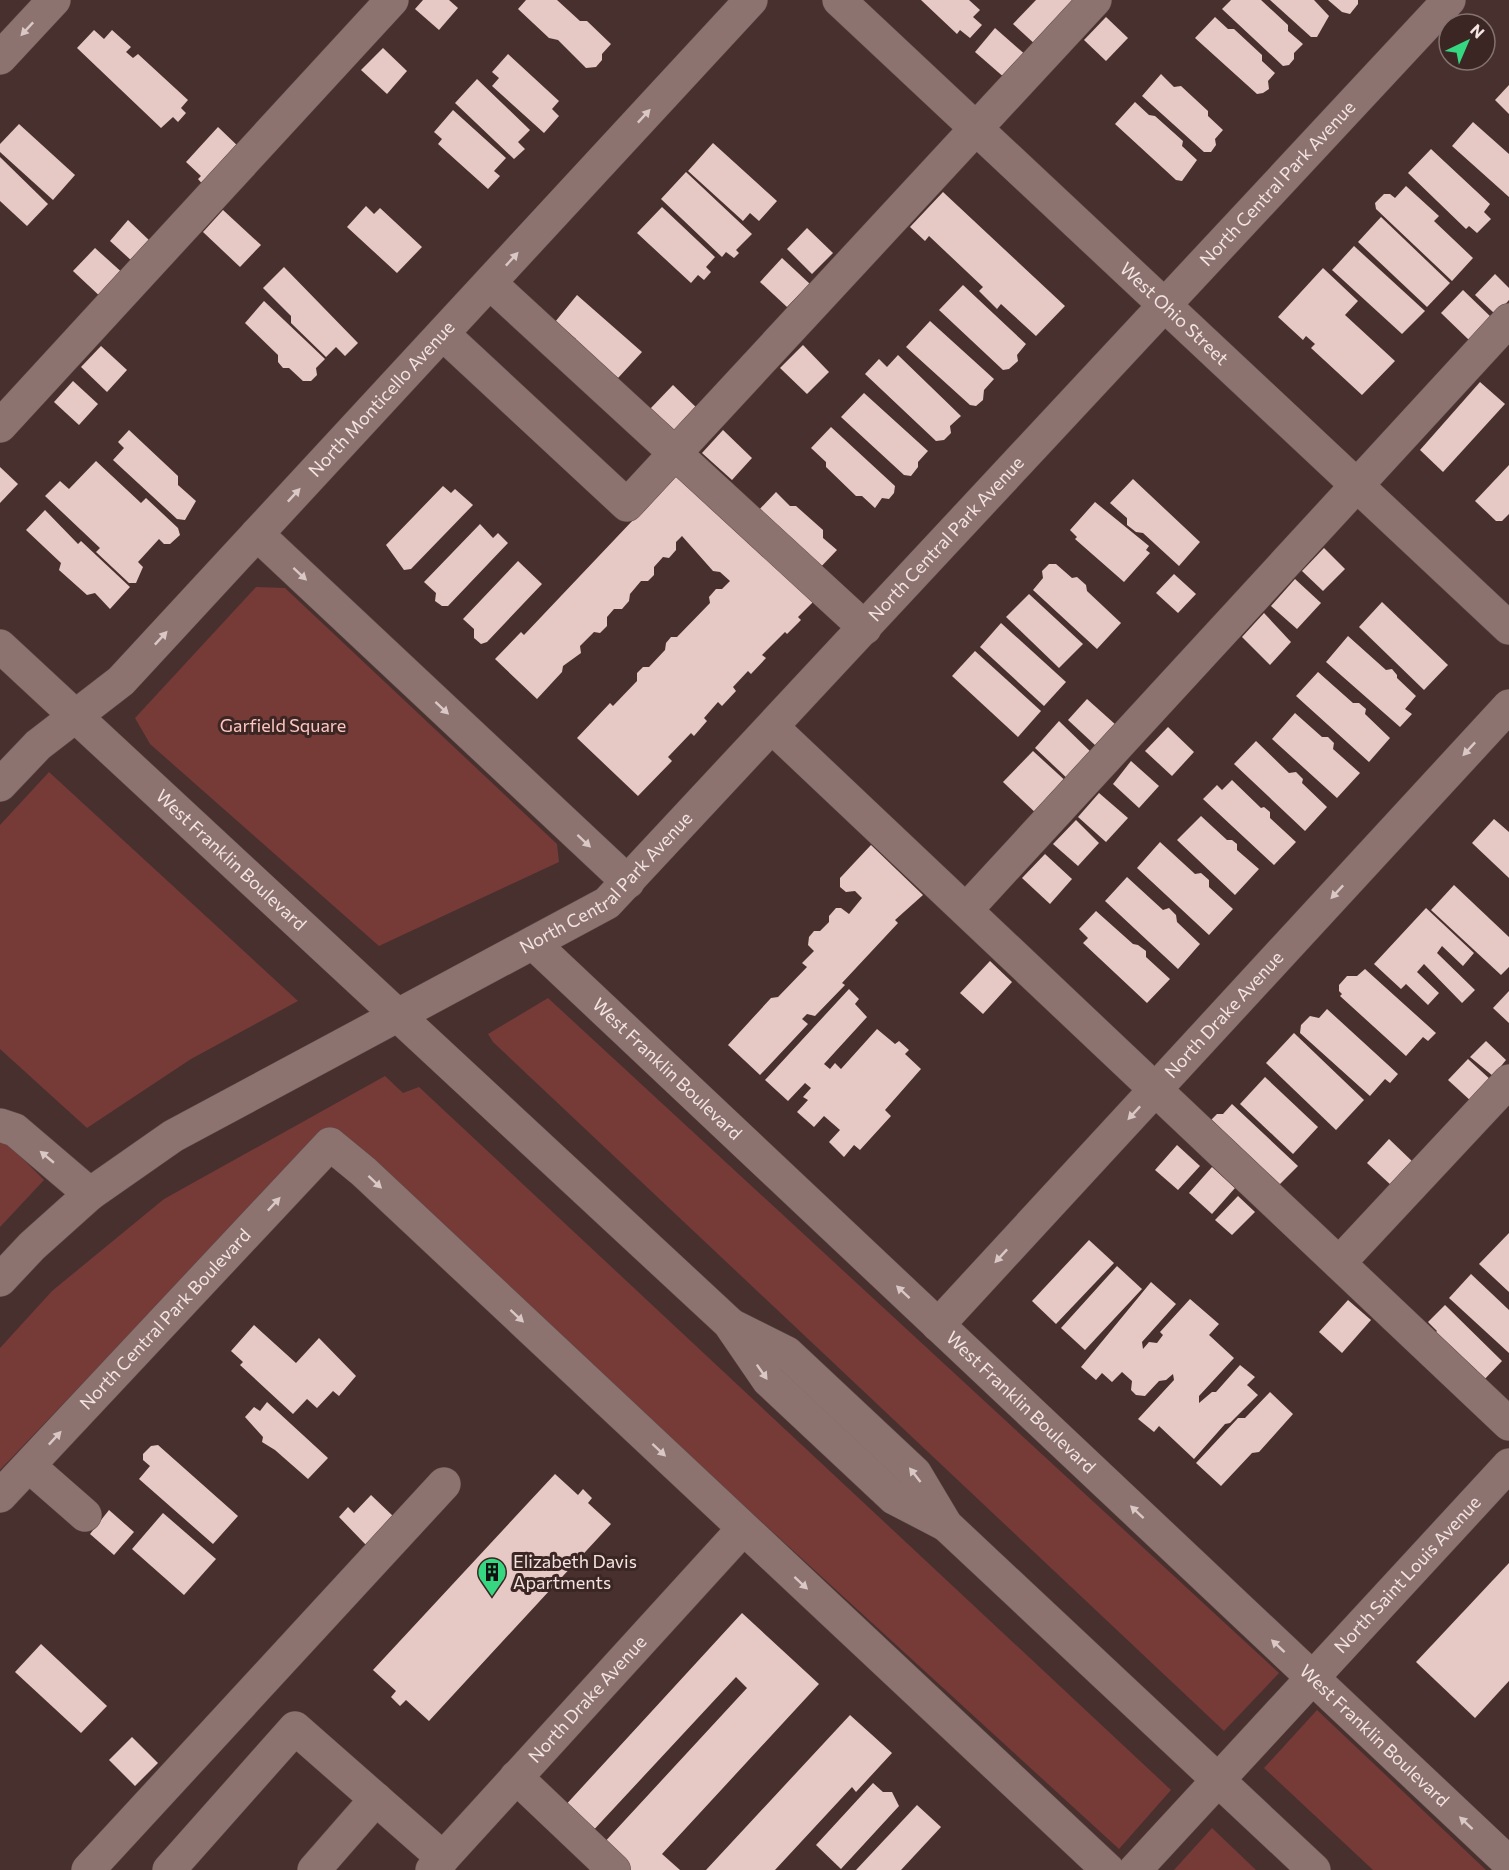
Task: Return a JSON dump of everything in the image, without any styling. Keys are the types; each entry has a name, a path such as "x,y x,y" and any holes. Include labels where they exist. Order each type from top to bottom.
{"street":[{"path":"0,58 54,0"},
{"path":"0,426 392,0"},
{"name":"North Monticello Avenue","path":"0,786 38,745 122,681 751,0"},
{"name":"West Ohio Street","path":"839,0 1509,627"},
{"path":"443,334 627,504 1095,0"},
{"name":"North Central Park Avenue","path":"395,1015 607,903 1449,0"},
{"path":"490,283 865,628"},
{"path":"966,910 1509,320"},
{"path":"257,534 628,882"},
{"name":"West Franklin Boulevard","path":"0,646 729,1323 787,1353 915,1473 946,1525 1314,1870"},
{"name":"North Drake Avenue","path":"938,1325 1509,706"},
{"path":"772,727 1509,1424"},
{"name":"West Franklin Boulevard","path":"532,943 1509,1863"},
{"path":"0,1281 40,1239 90,1194 140,1157 201,1119 395,1015"},
{"path":"1339,1263 1509,1082"},
{"path":"0,1125 15,1130 90,1194"},
{"name":"North Central Park Boulevard","path":"0,1496 330,1144 364,1172 743,1529"},
{"name":"North Saint Louis Avenue","path":"1135,1870 1509,1465"},
{"path":"29,1466 85,1515"},
{"path":"88,1870 444,1484"},
{"path":"743,1529 1108,1870"},
{"name":"North Drake Avenue","path":"437,1864 743,1529"},
{"path":"169,1870 296,1728 376,1799 437,1864"},
{"path":"516,1777 614,1870"},
{"path":"314,1870 376,1799"}],"green space":[{"name":"Garfield Square","path":"256,587 285,588 557,844 559,862 379,946 150,744 135,718"},
{"path":"49,772 298,1001 191,1059 87,1128 0,1049 0,825"},
{"path":"548,998 1279,1673 1224,1731 493,1042 488,1034"},
{"path":"385,1076 403,1093 419,1087 1171,1790 1119,1849 337,1133 317,1138 0,1470 0,1348 52,1291 164,1199"},
{"path":"0,1136 44,1180 0,1227"},
{"path":"1317,1710 1486,1870 1373,1870 1264,1768"},
{"path":"1212,1828 1256,1870 1174,1870"}],"building":[{"path":"423,0 449,0 458,8 439,30 415,9"},
{"path":"526,0 557,0 580,21 587,21 611,44 602,54 602,60 596,67 586,68 558,40 549,38 518,9"},
{"path":"921,0 969,0 980,10 973,17 982,25 970,38 960,30 957,34"},
{"path":"1036,0 1081,0 1037,46 1013,24"},
{"path":"1231,0 1261,0 1288,25 1288,31 1303,44 1294,53 1294,59 1289,65 1283,66 1222,9"},
{"path":"1270,0 1314,0 1329,16 1317,37 1311,37"},
{"path":"1328,0 1358,0 1358,4 1350,14 1342,12"},
{"path":"1106,17 1128,38 1106,61 1084,40"},
{"path":"1215,17 1228,29 1234,29 1262,55 1262,61 1275,73 1268,81 1269,89 1257,94 1195,38"},
{"path":"995,28 1027,56 1006,79 975,52"},
{"path":"94,30 104,39 112,30 131,47 126,52 133,58 138,54 188,100 181,108 186,113 178,122 173,117 161,128 77,48"},
{"path":"383,48 407,71 387,94 361,70"},
{"path":"508,54 559,101 552,109 559,116 544,133 492,86 499,78 492,72"},
{"path":"1161,74 1174,87 1181,86 1208,111 1208,116 1223,130 1215,139 1216,145 1211,152 1204,152 1142,96"},
{"path":"477,79 530,130 518,142 525,149 514,159 455,103"},
{"path":"1509,85 1509,114 1495,100"},
{"path":"1135,102 1183,141 1182,146 1197,160 1182,181 1176,180 1115,124"},
{"path":"453,110 506,158 494,171 500,176 488,189 438,144 442,139 434,132"},
{"path":"1473,122 1509,154 1509,197 1452,146"},
{"path":"19,124 75,175 53,200 0,152 0,144"},
{"path":"218,127 241,149 205,187 198,179 201,176 186,162"},
{"path":"713,143 777,201 759,221 750,213 743,221 688,171"},
{"path":"1431,149 1490,204 1484,212 1491,219 1477,233 1469,226 1466,229 1408,173"},
{"path":"0,157 48,204 27,226 0,201"},
{"path":"686,172 752,234 736,250 739,253 734,258 726,252 722,257 661,199"},
{"path":"1406,186 1439,216 1434,221 1473,258 1452,281 1376,209 1375,203 1384,194 1390,194 1395,198"},
{"path":"943,192 1065,306 1036,336 1001,304 997,309 979,291 983,287 929,236 925,241 910,227"},
{"path":"366,206 374,214 380,208 422,247 397,273 347,227"},
{"path":"662,207 715,257 706,267 711,272 704,280 698,275 691,283 637,233"},
{"path":"223,210 261,245 240,267 203,232"},
{"path":"1381,217 1450,283 1427,307 1358,242"},
{"path":"128,220 151,242 133,262 110,241"},
{"path":"807,228 833,253 812,274 787,249"},
{"path":"1354,246 1425,311 1402,334 1332,270"},
{"path":"95,248 126,276 104,300 73,271"},
{"path":"782,258 810,284 787,307 760,282"},
{"path":"284,267 358,343 345,356 336,347 326,357 291,323 291,316 263,288"},
{"path":"1323,268 1358,301 1345,315 1395,361 1362,395 1311,348 1315,344 1306,336 1303,340 1278,317"},
{"path":"1495,274 1509,288 1509,300 1496,315 1475,295"},
{"path":"963,285 1026,344 1017,355 1018,361 1009,369 1003,370 939,310"},
{"path":"1463,290 1492,318 1470,341 1441,313"},
{"path":"577,295 642,352 618,378 576,344 576,339 555,322"},
{"path":"264,301 325,359 316,368 317,375 311,381 303,381 289,368 283,368 278,362 278,355 245,323"},
{"path":"930,321 994,379 984,390 983,400 976,406 970,405 906,347"},
{"path":"803,345 829,372 807,394 780,368"},
{"path":"101,346 127,370 107,392 81,367"},
{"path":"898,355 961,416 950,426 951,433 944,440 936,441 865,374 879,359 887,367"},
{"path":"73,381 98,404 79,425 54,402"},
{"path":"1480,382 1505,404 1443,472 1420,450"},
{"path":"673,385 700,411 676,436 649,410"},
{"path":"864,393 928,451 918,462 918,467 911,476 904,475 841,417"},
{"path":"831,427 895,486 894,493 889,499 882,498 875,508 862,496 856,496 826,467 826,462 811,448"},
{"path":"129,430 178,476 178,485 196,501 185,520 177,519 113,460 124,448 118,442"},
{"path":"723,430 752,458 732,480 702,453"},
{"path":"96,461 141,503 146,498 178,528 180,535 170,544 164,544 159,539 138,562 143,567 136,583 129,583 96,552 100,548 45,496 60,481 69,489"},
{"path":"1509,465 1509,514 1502,521 1496,521 1475,501"},
{"path":"0,467 18,484 0,503"},
{"path":"672,468 813,602 798,617 801,620 762,655 766,658 751,674 748,671 733,687 736,691 722,706 718,702 704,718 707,721 694,736 691,733 668,757 672,761 638,796 577,738 610,703 613,706 637,681 637,673 643,667 649,667 665,650 666,643 671,637 677,637 710,603 709,597 716,589 722,589 730,581 720,572 713,571 682,536 676,542 676,550 669,558 663,557 654,567 654,575 648,581 641,581 630,594 629,601 622,609 614,609 607,617 607,626 600,633 594,632 580,646 581,653 563,666 562,672 537,699 495,659 521,632 524,635 634,519"},
{"path":"1133,479 1200,542 1179,566 1143,533 1136,532 1127,525 1127,518 1110,503"},
{"path":"443,486 451,493 455,489 473,505 411,569 404,570 386,545"},
{"path":"776,492 790,506 796,506 823,530 823,538 837,550 816,572 755,514"},
{"path":"1095,502 1149,546 1146,550 1150,553 1124,582 1075,539 1077,537 1070,530"},
{"path":"45,510 78,544 81,541 130,587 110,609 95,593 87,595 59,570 61,563 26,530"},
{"path":"480,524 493,538 498,533 508,543 448,606 442,606 435,601 436,593 424,582"},
{"path":"1324,548 1345,569 1323,591 1302,571"},
{"path":"518,561 542,584 487,642 481,644 474,638 474,629 463,619"},
{"path":"1049,564 1056,564 1072,578 1077,577 1086,585 1087,591 1121,623 1097,649 1033,590 1043,578 1042,571"},
{"path":"1174,574 1196,594 1178,613 1156,593"},
{"path":"1295,579 1321,603 1297,629 1271,606"},
{"path":"1029,594 1083,644 1059,668 1006,617"},
{"path":"1382,602 1448,665 1424,690 1359,627"},
{"path":"1264,613 1291,642 1270,665 1242,637"},
{"path":"1001,623 1066,682 1044,706 980,647"},
{"path":"1348,636 1386,670 1392,669 1397,678 1416,696 1405,709 1412,714 1400,727 1326,662"},
{"path":"975,651 1041,711 1018,737 952,676"},
{"path":"1318,672 1353,703 1359,703 1366,709 1365,714 1390,738 1369,762 1296,696"},
{"path":"1087,699 1116,725 1096,746 1068,720"},
{"path":"1295,713 1322,737 1328,737 1334,743 1333,749 1360,773 1337,798 1272,739"},
{"path":"1059,721 1094,755 1070,781 1035,748"},
{"path":"1168,727 1194,752 1172,776 1145,751"},
{"path":"1256,741 1289,773 1296,772 1303,779 1302,783 1327,807 1305,831 1234,764"},
{"path":"1033,751 1069,784 1039,816 1003,782"},
{"path":"1131,761 1159,786 1139,808 1113,784"},
{"path":"1232,780 1261,808 1264,807 1270,812 1270,818 1296,842 1274,865 1203,799 1217,785 1222,790"},
{"path":"1099,793 1128,818 1106,842 1078,817"},
{"path":"1201,816 1227,840 1232,840 1237,844 1237,850 1259,869 1235,895 1177,840"},
{"path":"1494,819 1509,832 1509,878 1472,843"},
{"path":"1076,820 1099,843 1078,866 1053,844"},
{"path":"1160,842 1195,874 1201,873 1209,880 1209,887 1233,909 1209,935 1137,868"},
{"path":"871,845 923,895 895,920 898,923 842,983 845,985 815,1016 807,1014 802,1019 808,1024 760,1075 728,1045 771,998 778,997 807,967 802,963 814,951 808,945 809,937 814,931 820,931 829,922 829,916 836,908 841,908 849,914 862,898 855,891 846,892 840,887 840,878"},
{"path":"1045,854 1072,879 1050,904 1022,878"},
{"path":"1127,877 1163,910 1169,908 1176,915 1177,922 1200,944 1178,969 1105,901"},
{"path":"1454,885 1509,937 1509,967 1501,975 1431,910"},
{"path":"1426,908 1474,953 1463,966 1442,946 1437,953 1475,990 1462,1003 1424,964 1417,972 1439,993 1428,1005 1406,984 1401,989 1374,964"},
{"path":"1096,911 1133,944 1146,951 1146,957 1170,979 1147,1003 1083,943 1088,938 1079,929"},
{"path":"990,961 1012,982 983,1014 960,993"},
{"path":"1365,969 1436,1033 1428,1041 1423,1037 1406,1056 1340,996 1342,994 1339,991 1339,985 1347,976 1357,976"},
{"path":"849,989 859,999 855,1004 867,1017 824,1064 830,1069 835,1063 841,1069 877,1029 895,1044 899,1041 909,1050 905,1054 921,1069 885,1110 891,1116 860,1150 854,1145 844,1157 829,1142 840,1130 824,1116 814,1127 797,1112 808,1100 803,1097 811,1088 805,1083 788,1101 765,1080"},
{"path":"1509,991 1509,1023 1493,1008"},
{"path":"1327,1009 1398,1074 1390,1083 1385,1079 1370,1096 1300,1033 1301,1025 1310,1016 1319,1018"},
{"path":"1294,1033 1364,1100 1336,1130 1266,1063"},
{"path":"1486,1041 1506,1060 1493,1076 1470,1057"},
{"path":"1468,1059 1492,1081 1472,1102 1448,1080"},
{"path":"1265,1077 1318,1127 1293,1154 1240,1104"},
{"path":"1232,1104 1298,1166 1275,1189 1210,1121 1217,1114 1223,1114"},
{"path":"1389,1139 1414,1163 1392,1186 1367,1163"},
{"path":"1177,1145 1200,1166 1178,1190 1155,1170"},
{"path":"1212,1167 1235,1188 1212,1214 1189,1193"},
{"path":"1238,1196 1255,1212 1232,1235 1215,1220"},
{"path":"1509,1233 1509,1292 1479,1264"},
{"path":"1089,1240 1114,1263 1056,1324 1032,1301"},
{"path":"1117,1266 1142,1289 1085,1350 1061,1328"},
{"path":"1471,1274 1509,1310 1509,1353 1449,1298"},
{"path":"1151,1282 1176,1304 1142,1342 1143,1349 1149,1342 1157,1343 1163,1335 1160,1332 1190,1299 1219,1324 1209,1335 1234,1358 1199,1396 1199,1403 1212,1392 1216,1392 1240,1365 1255,1377 1247,1385 1258,1395 1230,1423 1225,1424 1194,1459 1159,1426 1154,1432 1138,1419 1174,1380 1173,1374 1166,1380 1159,1381 1145,1396 1136,1395 1131,1390 1132,1381 1122,1372 1112,1382 1102,1373 1096,1380 1081,1367"},
{"path":"1348,1300 1371,1320 1342,1353 1319,1332"},
{"path":"1445,1305 1502,1361 1481,1383 1432,1336 1437,1331 1428,1322"},
{"path":"254,1325 296,1363 319,1338 356,1376 339,1396 333,1391 317,1408 307,1399 293,1414 240,1365 243,1362 231,1351"},
{"path":"1270,1392 1293,1414 1259,1452 1252,1453 1221,1486 1196,1463 1238,1418 1245,1418"},
{"path":"267,1402 328,1458 308,1479 275,1450 262,1442 263,1437 245,1417 254,1407 260,1411"},
{"path":"158,1445 238,1516 213,1544 139,1479 150,1466 143,1460 143,1454 151,1446"},
{"name":"Elizabeth Davis Apartments","path":"555,1474 578,1495 583,1489 592,1498 588,1503 611,1524 429,1721 406,1700 400,1706 391,1697 396,1691 373,1670"},
{"path":"371,1495 394,1517 366,1545 339,1517 348,1507 354,1513"},
{"path":"109,1510 134,1532 114,1555 90,1534"},
{"path":"163,1513 216,1559 184,1595 132,1549"},
{"path":"1509,1563 1509,1681 1475,1718 1416,1662"},
{"path":"742,1613 819,1684 662,1854 680,1870 627,1870 601,1846 747,1688 736,1677 589,1835 562,1809"},
{"path":"41,1644 107,1706 81,1733 15,1672"},
{"path":"850,1715 892,1753 856,1792 852,1787 775,1870 706,1870"},
{"path":"132,1737 158,1763 135,1786 109,1760"},
{"path":"873,1783 883,1792 892,1792 899,1806 841,1869 816,1845"},
{"path":"917,1805 941,1827 901,1870 856,1870"}],"place":[{"name":"Elizabeth Davis Apartments","path":"492,1598"}]}
